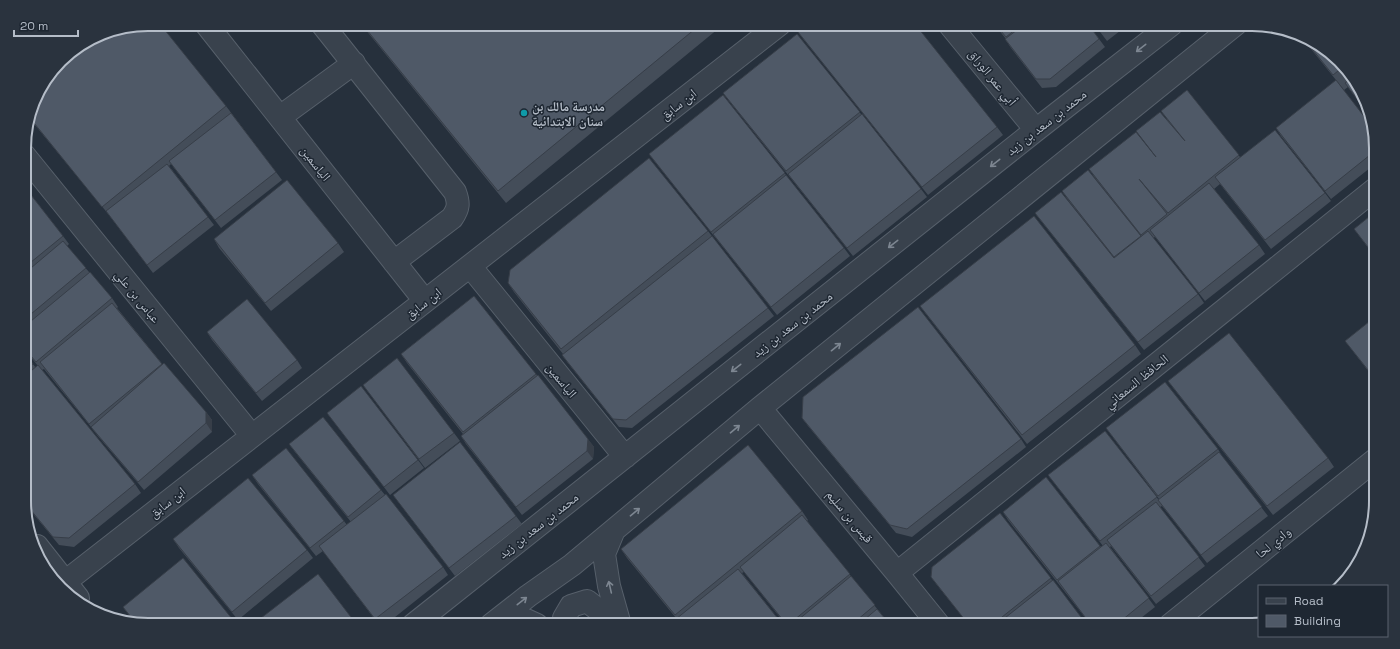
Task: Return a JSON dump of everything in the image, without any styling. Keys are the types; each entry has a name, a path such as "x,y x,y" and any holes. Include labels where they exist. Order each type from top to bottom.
{"street":[{"name":"الياسمين","path":"212,31 425,301"},
{"path":"328,31 455,192 458,202 456,212 452,218 394,262"},
{"name":"ابن سابق","path":"65,582 771,31"},
{"name":"أبي عمر الوراق","path":"955,31 1036,130"},
{"name":"محمد بن سعد بن زيد","path":"422,618 1036,130 1163,31"},
{"path":"500,618 572,565 760,408 1227,31"},
{"path":"280,117 354,63"},
{"name":"عباس بن علي","path":"31,164 252,436"},
{"name":"الحافظ السمعاني","path":"897,573 1369,194"},
{"name":"الياسمين","path":"470,266 625,457"},
{"name":"قيس بن سليم","path":"760,408 933,618"},
{"name":"وادي لحا","path":"1179,618 1369,466"},
{"path":"614,530 604,554 609,586 617,618"},
{"path":"47,559 70,588"},
{"path":"564,618 571,606 587,601 610,618"}],"building":[{"path":"141,31 166,31 226,106 102,207 34,123 37,111 51,83 60,71 65,65 83,51 103,40 125,33"},
{"name":"مدرسة مالك بن سنان الابتدائية","path":"368,31 692,31 498,191"},
{"path":"921,31 997,127 922,187 798,32"},
{"path":"1001,31 1013,31 1006,37"},
{"path":"1016,31 1093,31 1099,39 1050,79 1036,79 1005,39"},
{"path":"797,34 860,112 786,171 723,93"},
{"path":"1311,48 1323,55 1339,70 1333,75"},
{"path":"1336,80 1365,117 1368,133 1369,156 1325,191 1276,128"},
{"path":"1348,81 1360,103 1345,83"},
{"path":"1187,90 1239,155 1168,213 1139,179 1167,214 1141,235 1089,169 1136,132 1156,157 1136,131 1160,112 1185,141 1161,111"},
{"path":"723,95 785,173 711,232 649,154"},
{"path":"231,113 276,172 215,220 169,161"},
{"path":"862,114 921,189 847,248 788,174"},
{"path":"1275,130 1325,193 1265,240 1215,177"},
{"path":"649,158 708,231 561,349 508,283 510,270"},
{"path":"167,164 208,217 147,265 106,211"},
{"path":"1088,170 1141,236 1114,257 1062,191"},
{"path":"786,175 844,248 771,307 713,234"},
{"path":"287,180 338,243 265,303 214,239"},
{"path":"1209,183 1259,245 1199,293 1150,230"},
{"path":"1061,192 1114,258 1148,231 1198,294 1138,342 1035,213"},
{"path":"31,195 63,236 31,262"},
{"path":"1034,216 1135,345 1022,435 920,306"},
{"path":"1369,217 1369,248 1354,229"},
{"path":"712,236 768,308 626,420 613,419 562,355"},
{"path":"63,241 86,268 31,314 31,268"},
{"path":"90,272 112,298 36,362 31,356 31,321"},
{"path":"474,296 536,374 463,432 401,354"},
{"path":"247,299 297,360 256,393 207,332"},
{"path":"112,303 162,364 89,424 40,362"},
{"path":"918,307 1021,439 907,529 890,525 802,418 803,397"},
{"path":"1369,322 1369,371 1345,341"},
{"path":"1229,333 1328,458 1267,506 1168,381"},
{"path":"397,358 454,433 419,459 363,385"},
{"path":"164,363 206,412 206,423 138,482 91,427"},
{"path":"38,365 135,484 69,538 53,537 32,511 31,371"},
{"path":"538,375 588,439 587,451 516,507 461,436"},
{"path":"1165,382 1218,449 1158,496 1106,428"},
{"path":"361,386 418,460 384,487 327,413"},
{"path":"323,417 381,490 348,517 289,444"},
{"path":"1105,431 1157,497 1100,541 1048,475"},
{"path":"460,442 516,516 449,568 393,495"},
{"path":"748,445 802,511 675,615 621,549"},
{"path":"286,448 344,521 310,548 252,475"},
{"path":"1219,452 1262,507 1201,555 1158,500"},
{"path":"1046,477 1100,546 1057,580 1003,512"},
{"path":"248,478 307,550 232,612 173,539"},
{"path":"386,494 443,567 376,618 374,618 319,546"},
{"path":"1156,502 1199,557 1151,596 1107,540"},
{"path":"1000,513 1051,578 1001,618 963,618 931,577 932,567"},
{"path":"802,515 850,574 797,618 781,618 740,567"},
{"path":"1106,543 1149,598 1125,618 1086,618 1058,581"},
{"path":"183,558 231,618 141,618 131,617 123,607"},
{"path":"738,569 777,618 677,618"},
{"path":"318,574 352,618 261,618"},
{"path":"851,576 875,605 859,618 800,618"},
{"path":"1053,580 1082,618 1005,618"},
{"path":"877,609 884,618 866,618"}],"place":[{"name":"مدرسة مالك بن سنان الابتدائية","path":"524,113"}]}
